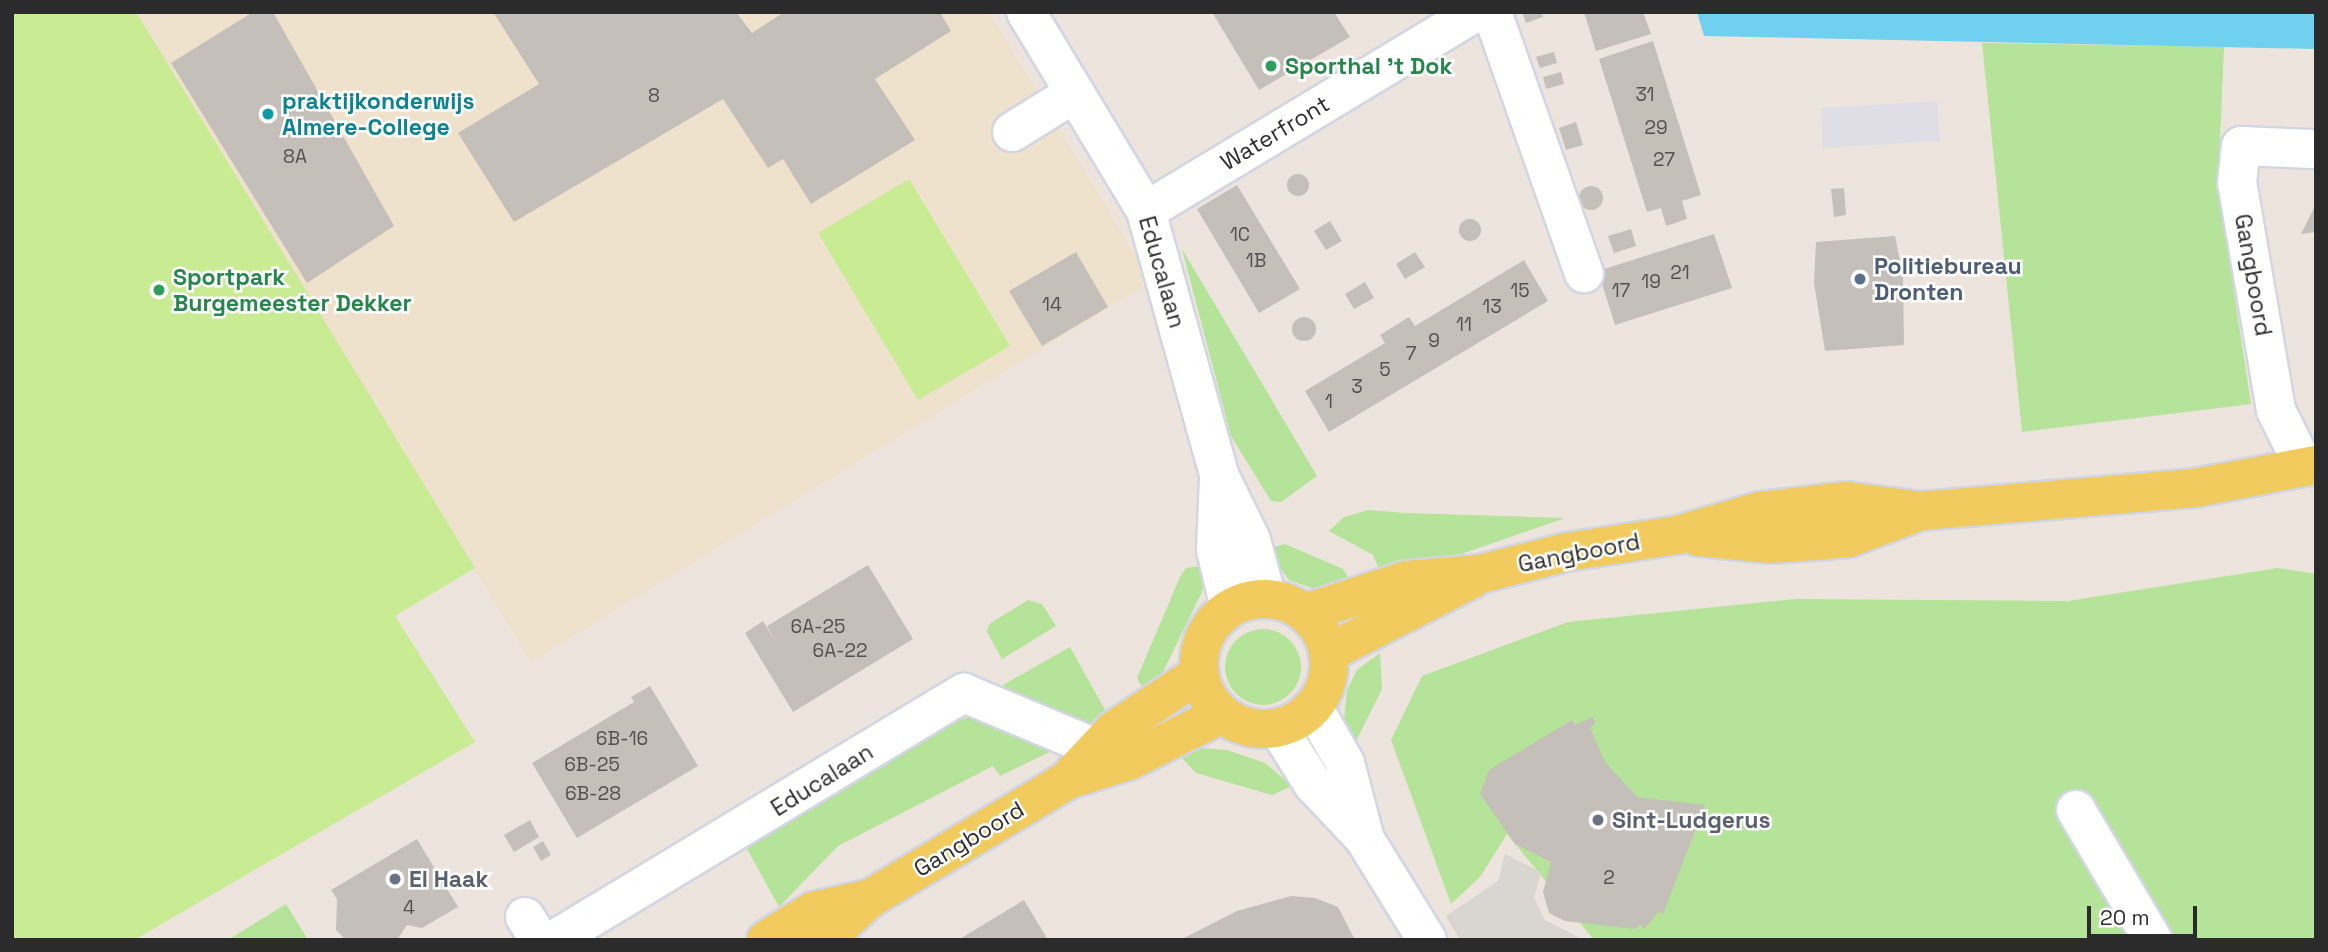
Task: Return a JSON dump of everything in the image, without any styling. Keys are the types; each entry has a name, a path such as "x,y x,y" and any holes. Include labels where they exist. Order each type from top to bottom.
{"main road":[{"name":"Gangboord","path":"1305,613 1407,580 1480,574 1567,552 1678,535 1759,511 1813,503 1846,501 1921,511 2196,488 2310,466"},
{"name":"Gangboord","path":"1328,653 1480,574"},
{"path":"1267,599 1305,613 1328,653 1327,682 1313,707 1279,728 1249,728 1222,714 1206,696 1199,674 1205,636 1230,608 1267,599"},
{"name":"Gangboord","path":"1068,780 1114,730 1199,674"},
{"name":"Gangboord","path":"825,940 869,899 1068,780 1131,760 1222,714"},
{"name":"Gangboord","path":"766,940 813,911 869,899"}],"street":[{"name":"Educalaan","path":"1026,12 1146,211 1219,475 1251,540 1267,599"},
{"name":"Waterfront","path":"1146,211 1476,12"},
{"path":"1492,12 1584,273"},
{"path":"1012,132 1075,93"},
{"name":"Gangboord","path":"2310,466 2276,410 2237,183 2241,146 2312,149"},
{"name":"Educalaan","path":"1219,475 1216,550 1230,608"},
{"name":"Educalaan","path":"540,932 964,693 1098,749"},
{"path":"1313,707 1345,763 1364,838"},
{"path":"1279,728 1313,784 1364,838 1427,940"},
{"path":"2076,810 2153,940"}],"shaded area":[{"path":"136,12 989,12 1137,258 1143,287 531,662"},
{"path":"1937,101 1940,141 1823,148 1821,108"},
{"path":"1505,854 1541,872 1534,898 1545,920 1584,940 1460,940 1446,916 1498,881"}],"green space":[{"name":"Sportpark Burgemeester Dekker","path":"12,12 136,12 475,568 395,616 475,742 134,940 12,940"},
{"path":"1982,43 2224,47 2218,187 2251,404 2022,432"},
{"path":"909,179 1010,346 918,400 818,233"},
{"path":"1182,249 1317,476 1281,502 1271,501 1231,436"},
{"path":"1369,510 1565,518 1447,559 1381,574 1373,555 1329,531 1344,517"},
{"path":"1285,544 1343,569 1353,585 1323,592 1289,580 1266,549"},
{"path":"1206,565 1202,592 1160,678 1145,693 1137,678 1180,577 1186,568"},
{"path":"2278,568 2316,574 2316,940 1594,940 1507,834 1480,877 1451,904 1391,740 1422,676 1568,622 1796,599 2068,601"},
{"path":"1028,600 1042,604 1056,626 1002,659 987,632 989,624"},
{"path":"1263,629 1277,632 1290,640 1298,653 1301,667 1298,681 1290,694 1277,702 1263,705 1249,702 1236,694 1228,681 1225,667 1228,653 1236,640 1249,632"},
{"path":"1070,647 1110,719 1097,729 1014,702 1003,685"},
{"path":"1380,653 1382,689 1351,751 1343,729 1347,690 1357,670"},
{"path":"975,716 1064,745 1000,776 993,766 838,846 779,907 746,847 950,722"},
{"path":"1199,748 1227,750 1265,763 1292,786 1272,795 1196,773 1180,756"},
{"path":"286,904 308,940 228,940"}],"water":[{"path":"1697,12 2316,12 2316,49 1704,36"}],"building":[{"name":"praktijkonderwijs Almere-College","path":"253,12 273,12 394,226 307,283 171,63"},
{"path":"493,12 736,12 752,33 784,12 940,12 951,31 875,79 915,140 811,204 783,159 768,168 723,99 514,222 458,133 539,84"},
{"name":"Sporthal 't Dok","path":"1212,12 1334,12 1350,37 1259,90"},
{"path":"1522,12 1541,12 1543,17 1526,23"},
{"path":"1584,12 1643,12 1651,34 1596,51"},
{"path":"1653,41 1701,195 1682,201 1687,219 1666,226 1661,208 1647,212 1599,59"},
{"path":"1554,52 1557,63 1540,68 1536,57"},
{"path":"1561,72 1564,84 1546,89 1543,77"},
{"path":"1576,122 1583,145 1566,150 1559,128"},
{"path":"1294,174 1302,174 1309,181 1309,189 1302,196 1294,196 1287,189 1287,181"},
{"path":"1237,185 1300,289 1259,313 1197,209"},
{"path":"1591,186 1599,190 1603,198 1599,206 1591,210 1583,206 1579,198 1583,190"},
{"path":"1844,188 1846,215 1834,217 1831,189"},
{"path":"2316,204 2316,232 2301,234"},
{"path":"1466,219 1474,219 1481,226 1481,234 1474,241 1466,241 1459,234 1459,226"},
{"path":"1330,221 1342,241 1326,250 1314,231"},
{"path":"1631,229 1636,246 1614,253 1608,236"},
{"path":"1714,234 1732,288 1615,325 1598,271"},
{"path":"1895,236 1903,277 1904,345 1825,351 1814,283 1816,242"},
{"path":"1076,252 1108,307 1042,346 1009,291"},
{"path":"1415,252 1425,267 1405,279 1396,264"},
{"path":"1524,260 1548,301 1329,432 1305,391 1385,343 1380,335 1409,317 1415,326"},
{"path":"1365,282 1374,298 1354,309 1345,294"},
{"path":"1304,317 1312,321 1316,329 1312,337 1304,341 1296,337 1292,329 1296,321"},
{"path":"868,565 913,639 793,712 745,633 763,621 776,643 767,626"},
{"path":"650,686 698,766 577,838 532,763 634,702 631,697"},
{"name":"Sint-Ludgerus","path":"1592,717 1596,722 1590,728 1605,762 1637,797 1705,805 1663,914 1658,912 1644,929 1641,924 1635,929 1565,921 1549,913 1543,892 1551,862 1515,844 1480,794 1489,770 1572,720 1575,725"},
{"path":"530,820 539,837 514,852 504,835"},
{"name":"El Haak","path":"417,839 458,907 422,928 407,925 397,940 346,940 336,930 337,899 331,890"},
{"path":"543,841 551,855 541,861 533,847"},
{"path":"1291,896 1315,898 1338,907 1355,940 1180,940 1237,911"},
{"path":"1024,900 1048,940 958,940"}],"place":[{"name":"Sporthal 't Dok","path":"1271,66"},
{"name":"praktijkonderwijs Almere-College","path":"268,114"},
{"name":"Politiebureau Dronten","path":"1860,279"},
{"name":"Sportpark Burgemeester Dekker","path":"159,290"},
{"name":"Sint-Ludgerus","path":"1598,820"},
{"name":"El Haak","path":"395,879"}]}
